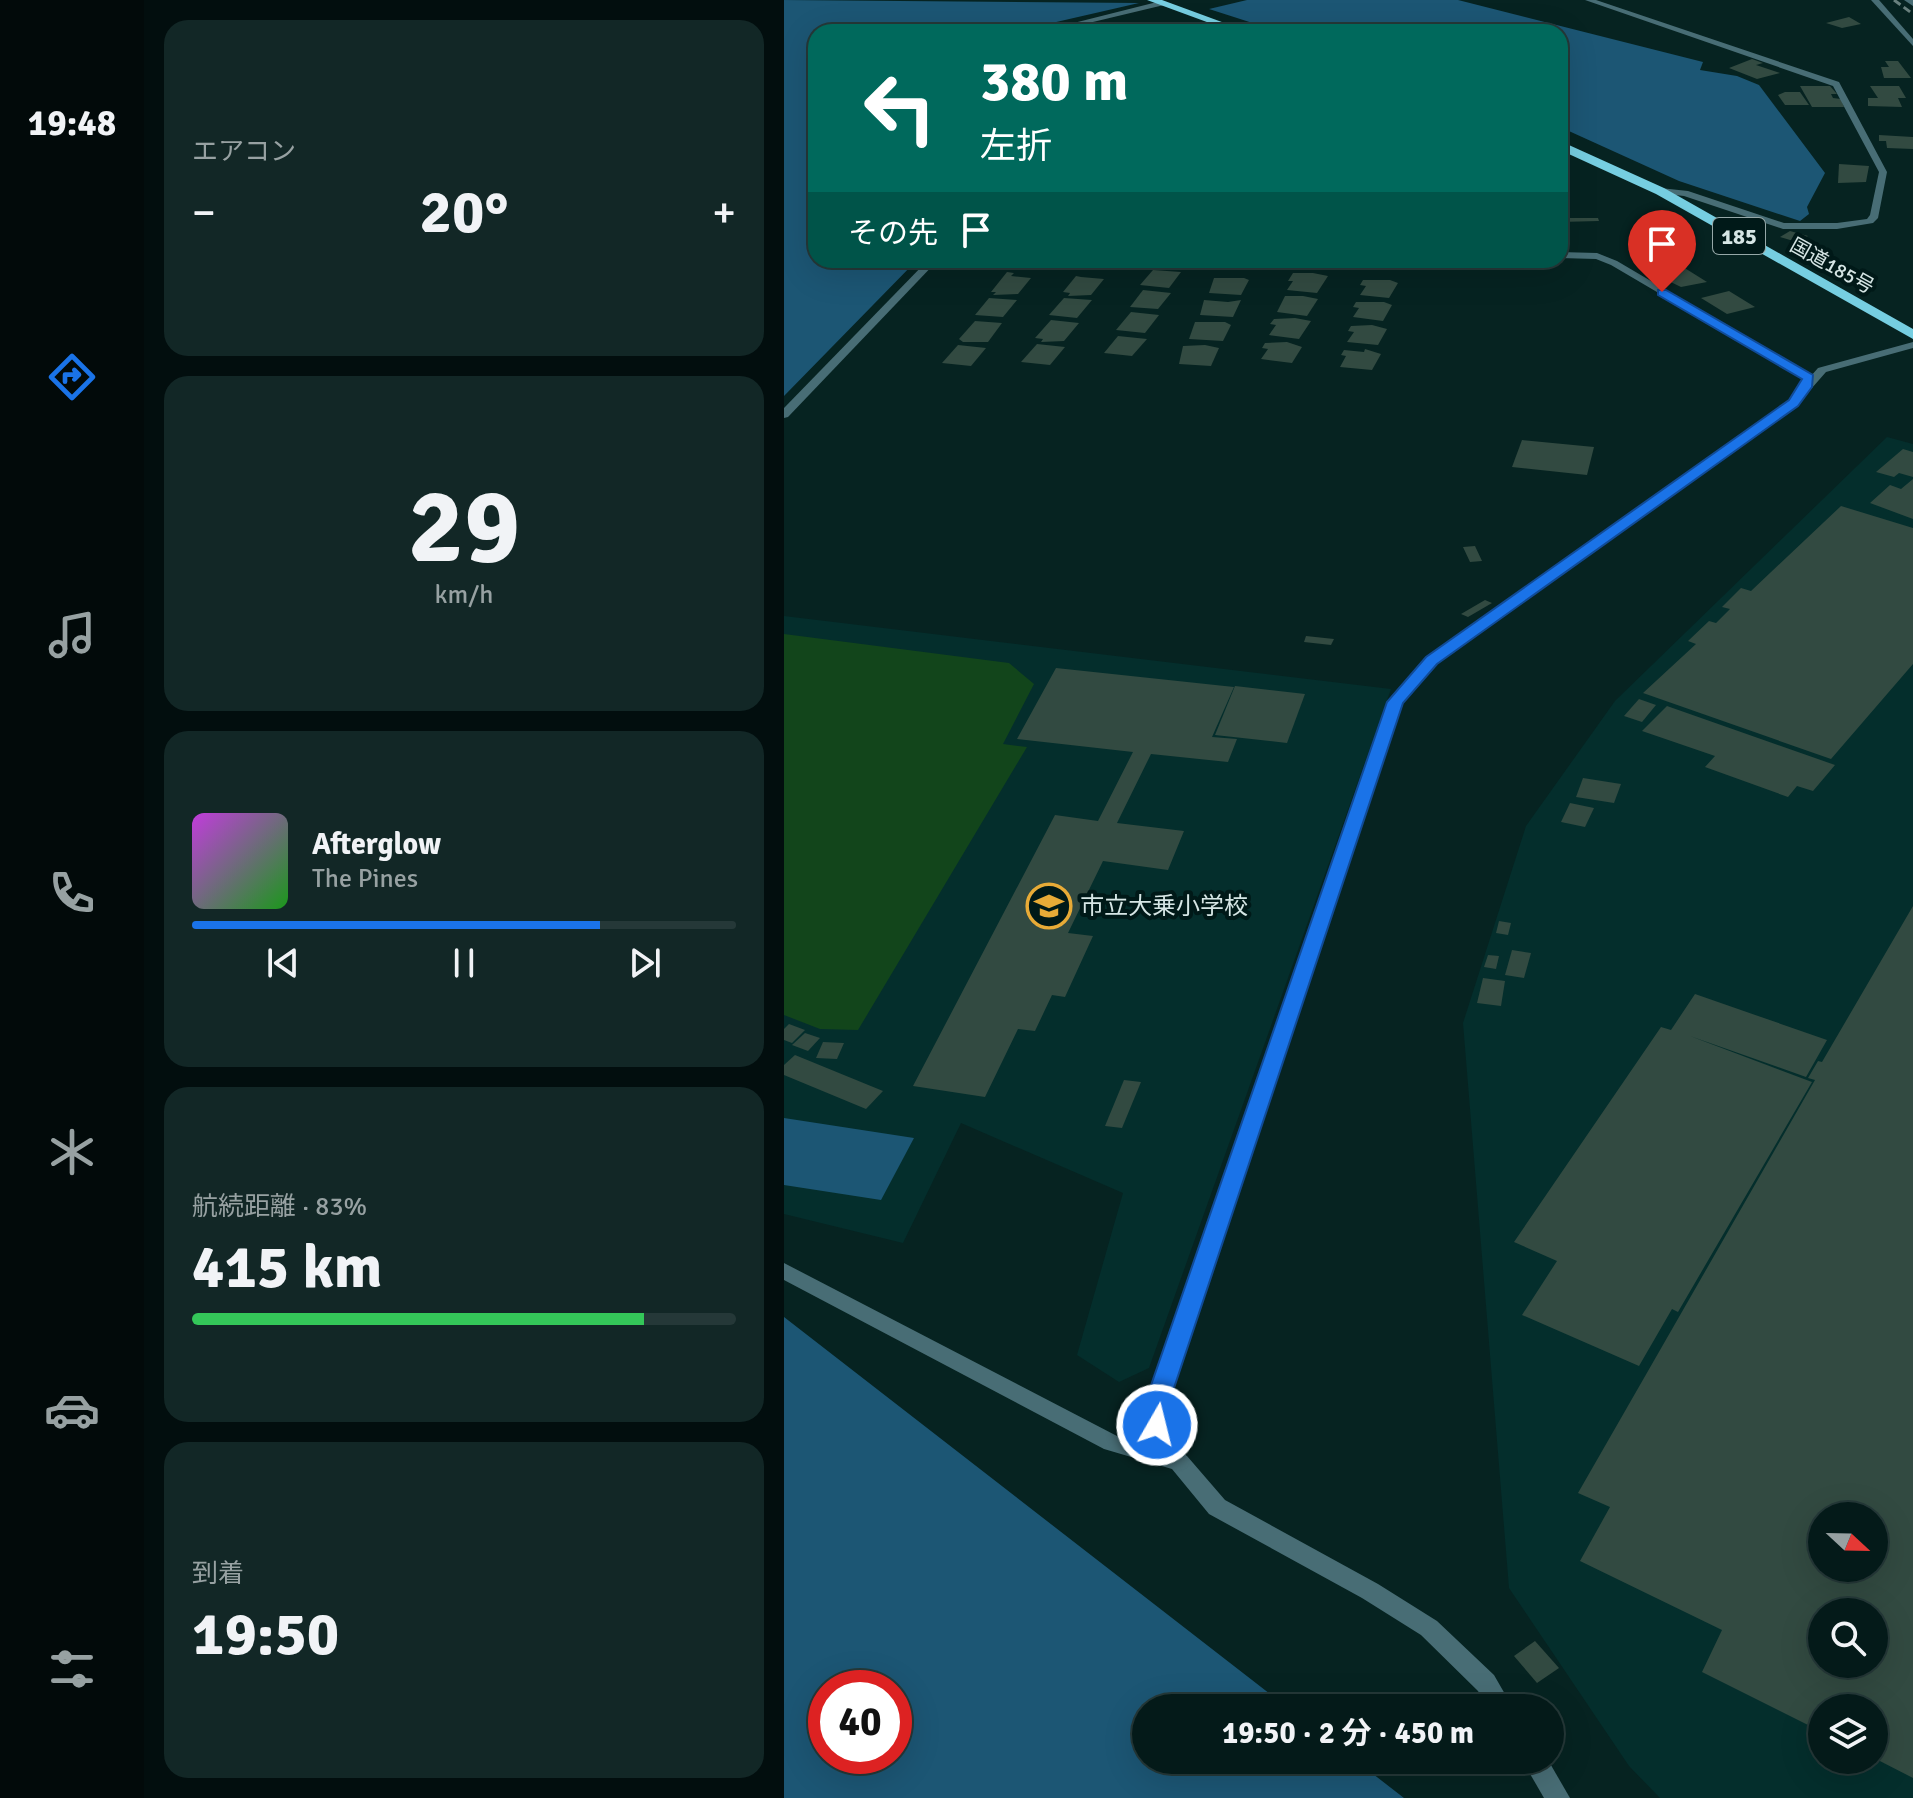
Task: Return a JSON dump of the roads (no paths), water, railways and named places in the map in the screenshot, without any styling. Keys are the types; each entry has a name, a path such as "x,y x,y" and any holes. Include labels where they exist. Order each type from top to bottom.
{"highway":[{"path":"1156,2 1221,24"},
{"name":"国道185号","path":"1568,149 1660,191 1913,335"}],"street":[{"path":"1589,0 1836,84 1883,172 1875,216 1870,221 1837,226 1783,226 1685,193 1660,191"},
{"path":"1875,0 1913,44"},
{"path":"1908,0 1913,4"},
{"path":"1072,24 1156,2"},
{"path":"1568,255 1597,256 1614,263 1809,377"},
{"path":"784,415 925,268"},
{"path":"1493,1694 1486,1683 1429,1628 1370,1591 1217,1507 1179,1462 1157,1425 1160,1394 1395,702 1431,660 1793,403 1801,396 1809,377 1822,370 1913,345"},
{"path":"784,1271 1112,1443 1179,1462"},
{"path":"1543,1774 1558,1798"}],"railway":[{"path":"1894,0 1913,14"}],"place":[{"name":"市立大乗小学校","path":"1049,906"}]}
